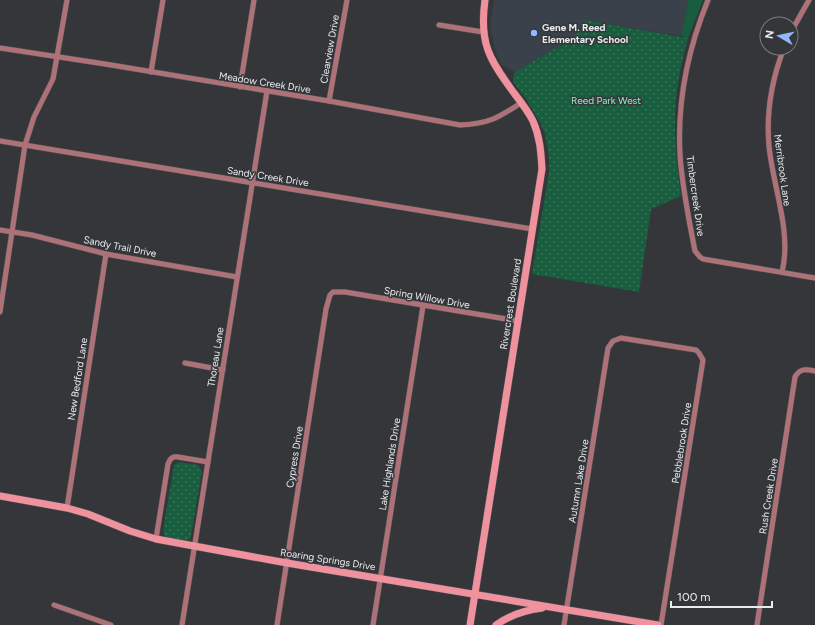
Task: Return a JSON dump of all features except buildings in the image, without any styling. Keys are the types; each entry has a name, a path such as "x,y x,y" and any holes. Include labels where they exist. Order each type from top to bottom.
{"street":[{"path":"0,312 25,145 34,117 54,79 67,0"},
{"path":"151,72 163,0"},
{"path":"240,87 254,0"},
{"name":"Clearview Drive","path":"330,101 347,0"},
{"name":"Rivercrest Boulevard","path":"470,625 542,169 541,150 533,122 494,66 489,55 483,32 485,0"},
{"name":"Timbercreek Drive","path":"708,0 695,35 687,65 682,95 680,124 682,174 694,247 697,254 703,259 782,272"},
{"path":"799,18 809,0"},
{"path":"439,25 483,32"},
{"name":"Meadow Creek Drive","path":"0,48 58,56 330,101 460,125 478,124 490,120 521,103"},
{"name":"Merribrook Lane","path":"781,56 774,79 769,117 769,146 784,234 785,256 782,272"},
{"name":"Thoreau Lane","path":"182,625 267,91"},
{"name":"Sandy Creek Drive","path":"0,141 532,229"},
{"name":"Sandy Trail Drive","path":"0,230 106,254 237,277"},
{"name":"New Bedford Lane","path":"67,508 106,254"},
{"path":"782,272 815,278"},
{"name":"Spring Willow Drive","path":"333,292 345,292 518,321"},
{"name":"Cypress Drive","path":"277,625 326,309 330,295 333,292"},
{"name":"Lake Highlands Drive","path":"373,625 423,306"},
{"name":"Pebblebrook Drive","path":"613,341 621,338 696,350 702,356 703,360 661,625"},
{"name":"Autumn Lake Drive","path":"564,625 608,348 613,341"},
{"path":"185,363 222,370"},
{"name":"Rush Creek Drive","path":"757,625 795,377 800,371 807,369 815,371"},
{"path":"156,539 168,464 171,458 178,456 208,462"},
{"name":"Roaring Springs Drive","path":"0,496 67,508 88,514 130,531 156,539 658,625"},
{"path":"54,604 110,625"},
{"path":"496,625 507,618 522,612 550,607"}],"shaded area":[{"name":"Gene M. Reed Elementary School","path":"494,0 688,0 681,36 585,20 581,29 573,38 515,72 502,65 496,53 490,27"}],"green space":[{"path":"688,0 703,0 688,38 681,36"},
{"name":"Reed Park West","path":"585,20 688,38 680,72 675,122 677,166 681,196 651,209 639,292 532,274 549,172 549,159 545,134 541,124 526,99 514,83 513,78 515,72 573,38 581,29"},
{"path":"179,462 198,465 202,471 191,536 189,540 186,541 167,538 164,535 163,530 174,465"}],"place":[{"name":"Gene M. Reed Elementary School","path":"534,33"}]}
